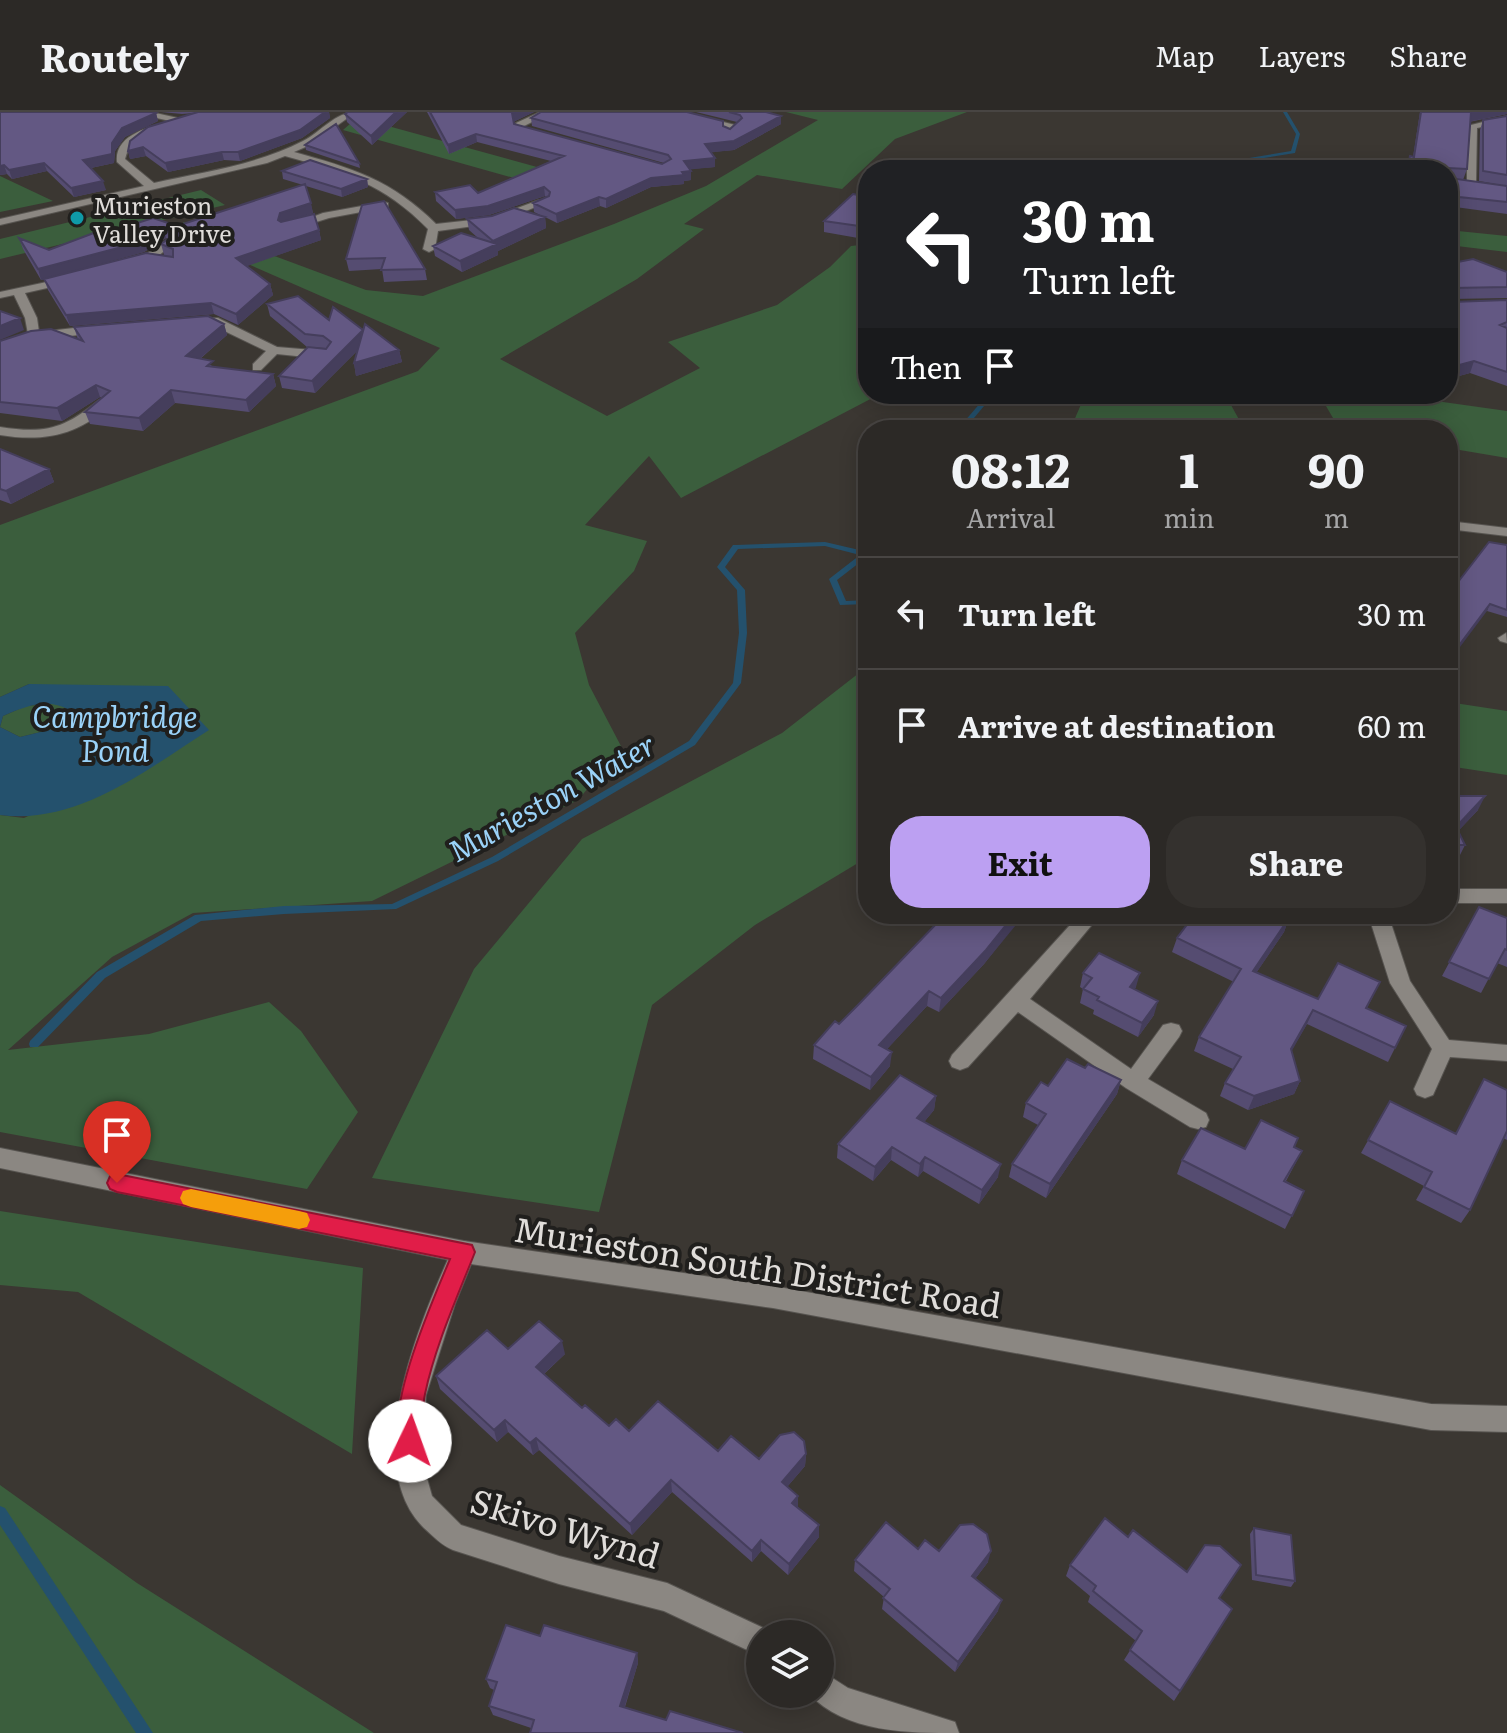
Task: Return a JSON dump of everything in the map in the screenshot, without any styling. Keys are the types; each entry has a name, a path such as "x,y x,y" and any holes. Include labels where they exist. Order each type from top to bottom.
{"street":[{"path":"135,112 182,120"},
{"path":"0,222 235,170 287,153 323,134 351,112"},
{"path":"547,112 519,125 524,132 554,140"},
{"path":"672,112 734,126 730,132"},
{"path":"1497,112 1507,117"},
{"path":"153,188 120,160 120,153 142,133 194,116"},
{"path":"1507,117 1472,126 1465,185 1507,191"},
{"path":"287,153 379,182 408,201 433,228"},
{"path":"287,228 327,215 408,201"},
{"path":"433,228 492,221 519,214 543,202"},
{"path":"519,214 534,218"},
{"path":"327,215 335,229"},
{"path":"429,249 433,228"},
{"path":"135,262 168,244"},
{"path":"149,257 170,263"},
{"path":"0,295 77,278"},
{"path":"18,291 31,318 34,336"},
{"path":"188,322 214,321 274,350 325,355"},
{"path":"0,347 34,336 112,328"},
{"path":"257,367 274,350"},
{"path":"0,431 35,442 78,425 104,403"},
{"path":"1458,526 1507,532"},
{"path":"1458,896 1507,896"},
{"path":"960,1061 1082,924"},
{"path":"1381,924 1400,983 1443,1048"},
{"path":"1016,1000 1134,1082 1198,1120"},
{"path":"1134,1082 1171,1031"},
{"path":"1443,1048 1507,1053"},
{"path":"1425,1089 1443,1048"},
{"name":"Murieston South District Road","path":"0,1158 464,1252 763,1296 1431,1417 1507,1419"},
{"name":"Skivo Wynd","path":"464,1252 442,1304 413,1395 409,1464 420,1504 453,1536 559,1570 667,1597 746,1634"},
{"path":"834,1696 840,1701 944,1733"}],"green space":[{"path":"786,112 967,112 895,139 873,160 858,160 858,174 842,189 757,175 684,224 704,229 637,279 500,359 607,416 700,368 668,342 777,305 830,267 851,246 858,245 858,404 861,404 681,498 649,456 585,525 647,541 634,571 575,633 589,685 622,748 578,800 372,901 193,913 112,957 8,1050 149,1034 269,1002 301,1031 358,1112 307,1189 0,1132 0,815 24,818 208,729 29,684 0,697 0,525 418,371 440,348 186,237 183,222 366,290 423,296 706,186 818,120"},
{"path":"351,123 388,126 577,178 553,189 343,130"},
{"path":"0,176 53,201 0,212"},
{"path":"201,190 225,205 0,259 0,239"},
{"path":"1458,231 1507,236 1507,252 1458,246"},
{"path":"1081,404 1230,404 1239,420 1074,420"},
{"path":"1325,404 1457,404 1507,411 1507,458 1458,450 1458,420 1334,420"},
{"path":"858,674 858,863 755,925 652,1005 599,1212 372,1178 474,969 582,839 782,733"},
{"path":"57,703 69,710 69,720 57,728 20,737 0,727 3,716 26,706"},
{"path":"1458,704 1507,711 1507,775 1458,768"},
{"path":"0,1211 363,1268 352,1454 78,1292 0,1285"},
{"path":"0,1485 137,1583 374,1733 0,1733"}],"water":[{"name":"Campbridge Pond","path":"29,684 168,686 209,730 136,777 84,803 57,812 29,816 0,815 0,697","holes":["52,704 69,710 69,720 57,728 20,737 0,727 3,716 27,707"]}],"building":[{"path":"0,112 156,113 122,128 112,143 112,154 83,160 103,181 71,188 44,163 9,170 4,165 0,166"},
{"path":"198,112 325,112 300,130 238,152 165,163 143,147 128,151 130,141 148,127"},
{"path":"396,112 371,136 345,114"},
{"path":"430,112 515,112 512,113 514,124 662,164 671,159 668,155 531,118 541,112 687,112 723,121 723,126 730,129 742,118 729,112 766,112 781,116 734,141 705,144 715,158 684,161 691,171 682,172 684,175 651,178 606,199 599,197 556,214 533,203 549,196 550,192 544,187 488,206 455,210 435,192 470,185 478,193 564,156 476,134 448,145"},
{"path":"1421,112 1471,112 1467,169 1458,168 1458,160 1409,160 1410,156 1414,157"},
{"path":"1507,116 1507,175 1483,171 1483,120"},
{"path":"336,124 359,163 305,145"},
{"path":"310,160 367,179 341,189 282,171"},
{"path":"1458,179 1507,186 1507,202 1459,197"},
{"path":"305,184 311,203 280,213 278,220 281,222 314,214 319,230 236,258 270,284 236,314 211,303 66,315 44,279 146,253 173,257 173,249 161,244 172,236 172,231 164,228 141,242 38,269 19,238 49,250 99,231 103,234 153,218 177,226"},
{"path":"853,194 858,195 858,226 824,221"},
{"path":"384,201 425,269 381,270 385,258 346,259 362,205"},
{"path":"514,208 545,217 493,241 467,219 492,216"},
{"path":"461,233 497,244 460,261 433,246"},
{"path":"1473,259 1507,272 1507,287 1458,288 1458,262"},
{"path":"298,296 329,320 333,307 363,330 312,381 279,376 308,347 326,349 331,342 323,336 305,334 267,304"},
{"path":"1507,300 1507,322 1500,325 1507,328 1507,372 1474,361 1458,365 1458,302"},
{"path":"0,311 20,318 0,326"},
{"path":"208,316 224,324 186,356 213,361 207,366 273,374 246,400 171,390 139,418 85,412 110,391 96,385 57,408 0,402 0,341 31,331 51,329 83,341 74,327"},
{"path":"365,324 399,350 354,363"},
{"path":"0,449 49,469 6,491 0,489"},
{"path":"1489,542 1507,545 1507,610 1490,604 1458,647 1458,582"},
{"path":"1458,796 1485,796 1458,825"},
{"path":"1458,831 1465,845 1458,845"},
{"path":"1479,907 1507,918 1507,950 1489,979 1449,962"},
{"path":"936,924 1007,924 941,998 929,991 879,1045 892,1052 871,1077 814,1045 835,1021 839,1024"},
{"path":"1188,924 1285,924 1253,971 1318,999 1338,963 1380,982 1366,1008 1406,1026 1395,1048 1313,1010 1291,1049 1300,1081 1254,1096 1225,1083 1241,1057 1199,1037 1241,969 1177,938"},
{"path":"1099,953 1140,973 1130,987 1158,1001 1142,1023 1097,1000 1099,997 1083,989 1092,978 1083,973"},
{"path":"1067,1059 1085,1068 1088,1064 1121,1080 1050,1184 1012,1164 1046,1114 1026,1103 1041,1082 1048,1086"},
{"path":"900,1075 936,1096 917,1118 1001,1164 982,1190 925,1157 920,1164 892,1147 875,1167 838,1144"},
{"path":"1484,1079 1507,1090 1507,1131 1470,1210 1424,1187 1432,1172 1368,1140 1390,1101 1456,1134"},
{"path":"1261,1120 1298,1138 1294,1147 1302,1151 1284,1181 1304,1191 1292,1216 1182,1160 1201,1128 1245,1149"},
{"path":"539,1321 562,1341 536,1367 582,1408 585,1405 609,1426 616,1419 629,1431 658,1401 718,1451 731,1436 759,1459 780,1435 794,1432 804,1441 806,1454 782,1482 798,1496 792,1503 819,1525 789,1564 761,1540 752,1551 671,1480 630,1524 536,1438 530,1443 505,1420 494,1430 436,1376 487,1330 508,1349"},
{"path":"1105,1518 1128,1537 1133,1530 1187,1572 1205,1545 1220,1546 1241,1565 1219,1598 1232,1609 1180,1691 1130,1650 1142,1631 1093,1591 1096,1586 1070,1565"},
{"path":"886,1522 918,1549 925,1540 939,1551 960,1525 973,1524 987,1534 991,1551 972,1576 1002,1600 958,1662 883,1598 890,1589 855,1560"},
{"path":"1254,1528 1291,1535 1295,1581 1256,1575"},
{"path":"506,1625 540,1636 544,1625 637,1653 620,1706 666,1720 670,1711 743,1733 530,1733 534,1720 489,1706 497,1682 486,1679"}],"waterway":[{"name":"Murieston Water","path":"1242,160 1293,152 1298,134 1285,112"},
{"name":"Murieston Water","path":"969,420 982,404"},
{"name":"Murieston Water","path":"34,1044 101,975 199,918 284,910 393,907 495,859 692,743 737,683 743,633 741,590 721,567 736,547 825,544 858,552"},
{"name":"Murieston Water","path":"858,560 833,579 843,603 858,602"},
{"name":"Murieston Water","path":"0,1513 145,1733"}],"slow traffic":[{"path":"191,1198 299,1220"}],"place":[{"name":"Murieston Valley Drive","path":"77,218"}],"route":[{"path":"117,1183 464,1252 442,1304 413,1395 410,1441"}]}
